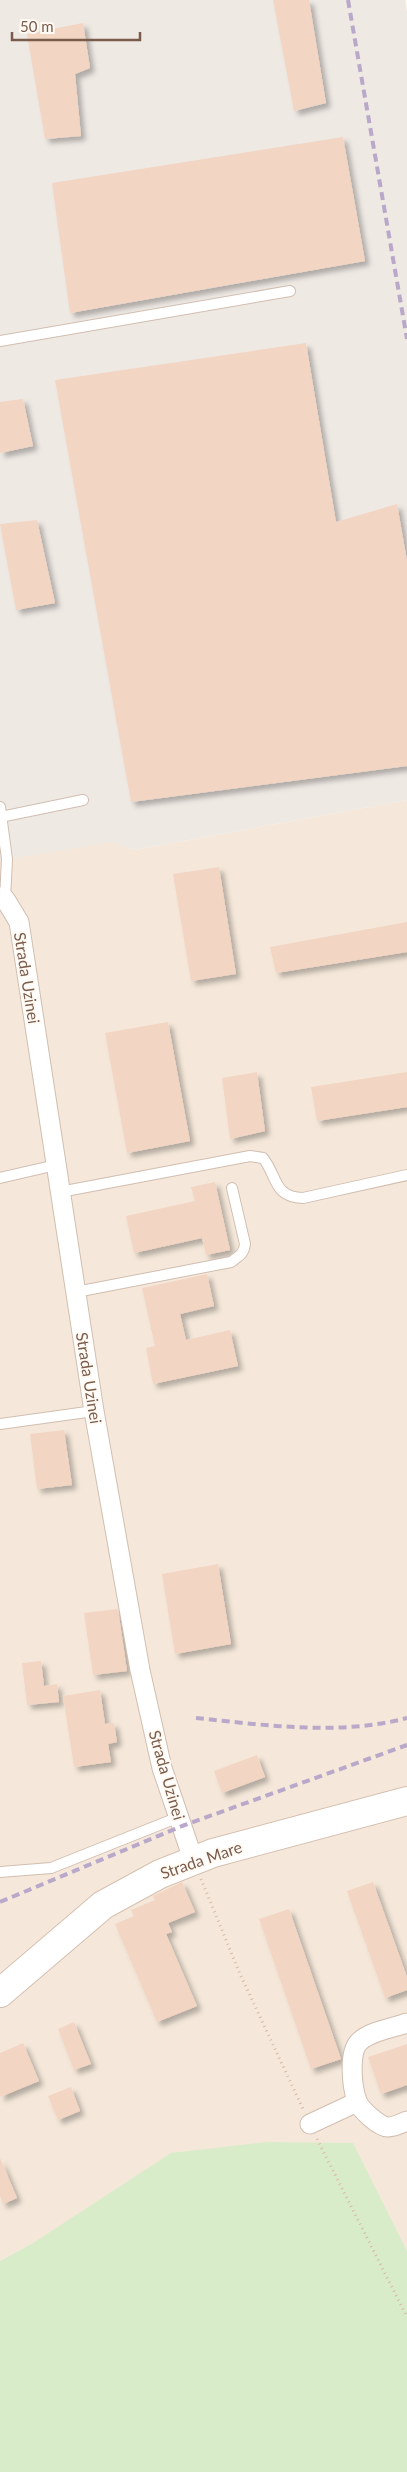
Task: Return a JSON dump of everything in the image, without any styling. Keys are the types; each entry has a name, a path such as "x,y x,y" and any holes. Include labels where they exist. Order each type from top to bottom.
{"main road":[{"name":"Strada Mare","path":"0,1993 103,1905 130,1889 193,1859 407,1801"}],"street":[{"name":"Strada Uzinei","path":"2,898 19,922 94,1411 140,1670 162,1768 193,1859"},
{"path":"407,2023 366,2037 358,2042 353,2052 352,2074 357,2102 377,2124 389,2127 407,2121"},
{"path":"310,2124 357,2102"}],"lane":[{"path":"0,341 290,291"},
{"path":"2,898 6,859 1,813 83,800"},
{"path":"60,1192 250,1156 263,1158 270,1168 279,1189 289,1198 303,1198 407,1175"},
{"path":"0,1178 56,1165"},
{"path":"76,1292 231,1262 240,1256 244,1251 245,1244 232,1188"},
{"path":"0,1424 94,1411"},
{"path":"0,1872 51,1868 179,1818"}],"path":[{"path":"193,1859 240,1974 310,2124 407,2317"}],"shaded area":[{"path":"0,0 405,0 407,12 407,800 134,850 110,842 0,860"},
{"path":"407,800 407,2251 392,2223 33,2243 0,2261 0,860 110,841 134,850"}],"green space":[{"path":"266,2142 353,2143 407,2251 407,2472 0,2472 0,2261 33,2243 171,2153"}],"building":[{"path":"273,0 309,0 326,103 294,111"},
{"path":"83,23 90,68 75,74 81,136 45,139 27,34"},
{"path":"343,137 365,261 70,313 52,183"},
{"path":"306,343 336,522 397,504 407,561 407,766 131,802 55,380"},
{"path":"23,399 33,446 0,453 0,402"},
{"path":"37,520 55,603 16,610 0,524"},
{"path":"219,867 236,974 191,981 173,874"},
{"path":"407,922 407,952 276,973 270,947"},
{"path":"168,1022 190,1141 127,1153 105,1033"},
{"path":"257,1072 265,1131 230,1139 222,1078"},
{"path":"407,1072 407,1107 317,1121 311,1087"},
{"path":"215,1182 230,1250 206,1255 202,1238 134,1253 126,1216 195,1201 191,1187"},
{"path":"207,1274 214,1306 180,1314 186,1340 230,1330 238,1366 153,1384 146,1348 155,1346 142,1288"},
{"path":"64,1430 72,1485 37,1489 30,1434"},
{"path":"218,1564 231,1644 175,1654 162,1574"},
{"path":"118,1609 127,1671 93,1675 84,1613"},
{"path":"41,1661 44,1686 57,1684 59,1702 27,1705 22,1663"},
{"path":"100,1690 105,1724 114,1723 117,1742 108,1744 111,1762 74,1767 63,1696"},
{"path":"257,1755 265,1777 222,1793 214,1771"},
{"path":"182,1882 195,1912 168,1923 172,1932 166,1934 197,2006 157,2022 115,1924 134,1916 131,1910 155,1900 153,1896"},
{"path":"373,1882 407,1977 407,1990 385,1998 347,1891"},
{"path":"289,1909 341,2059 311,2069 259,1919"},
{"path":"74,2022 91,2064 74,2070 58,2029"},
{"path":"23,2043 39,2081 0,2097 0,2053"},
{"path":"407,2044 407,2085 381,2094 368,2057"},
{"path":"71,2087 80,2111 58,2120 48,2096"},
{"path":"0,2158 17,2198 3,2204 0,2196"}],"railway":[{"path":"348,0 407,339"},
{"path":"196,1718 275,1726 329,1728 355,1727 407,1718"},
{"path":"0,1902 182,1826 407,1745"}]}
